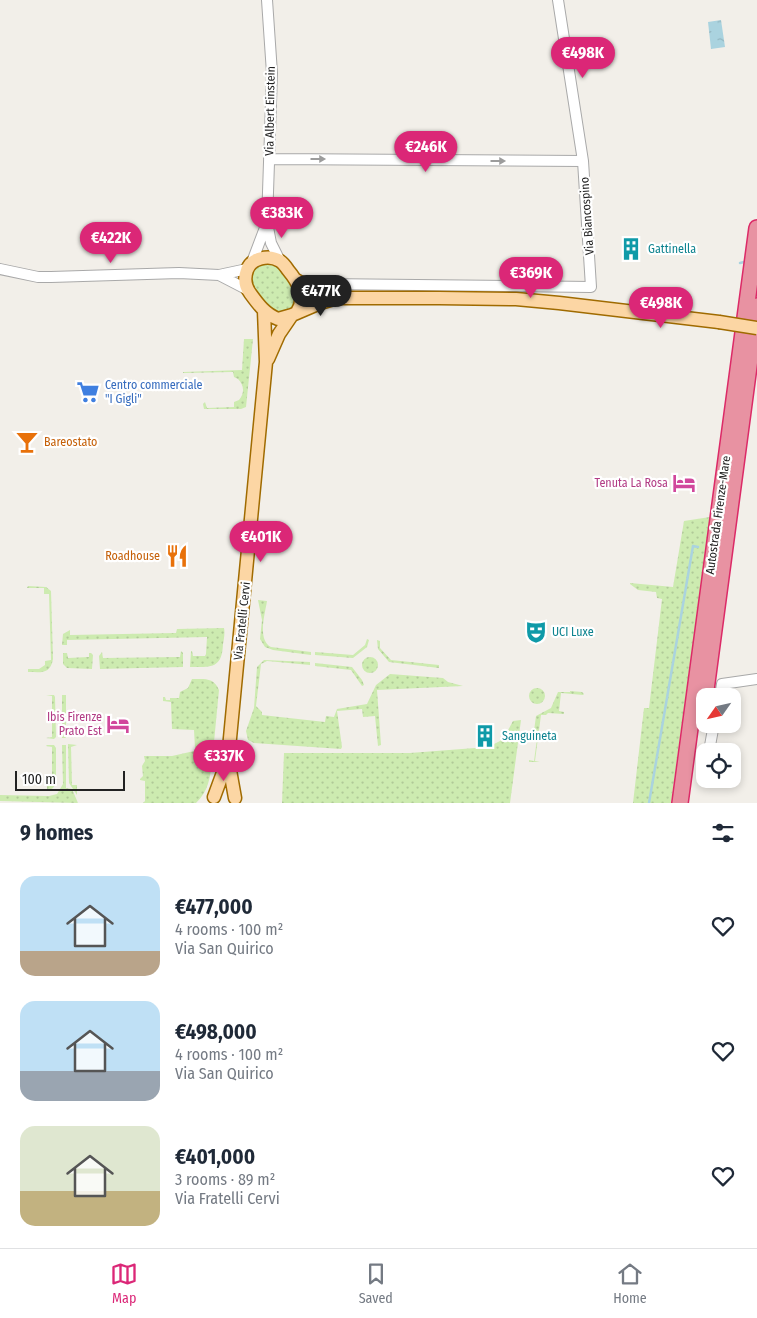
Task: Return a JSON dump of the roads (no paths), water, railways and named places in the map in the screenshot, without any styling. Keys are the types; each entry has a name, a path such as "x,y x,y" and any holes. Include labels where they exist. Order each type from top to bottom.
{"highway":[{"name":"Autostrada Firenze-Mare","path":"680,803 757,228"},
{"name":"Autostrada Firenze-Mare","path":"690,803 757,306"}],"main road":[{"path":"337,298 278,319 264,311 248,290 245,277 249,266 261,258 268,258 280,261 296,280 316,292 337,298 439,298 559,303 757,328"},
{"path":"294,313 300,306 302,298 296,280"},
{"name":"Via Fratelli Cervi","path":"210,800 228,759 266,362 264,311"},
{"name":"Via Fratelli Cervi","path":"266,362 279,334 294,313"},
{"name":"Via Fratelli Cervi","path":"228,759 240,801"},
{"name":"Via Fratelli Cervi","path":"210,800 226,796 240,801"}],"street":[{"name":"Via Albert Einstein","path":"267,0 272,73 267,222 271,243 280,261"},
{"path":"558,0 583,161"},
{"name":"Via Biancospino","path":"269,159 583,161 591,287 324,284"},
{"name":"Via Albert Einstein","path":"249,266 267,222"},
{"path":"0,269 38,277 179,273 219,275 249,266"},
{"path":"219,275 248,290"},
{"path":"439,298 440,285"},
{"path":"721,688 722,684 757,679"}],"water":[{"path":"721,20 725,47 711,49 708,22"}],"waterway":[{"path":"740,263 744,262"},
{"path":"649,803 693,546 698,547"}],"place":[{"name":"Gattinella","path":"631,249"},
{"name":"Centro commerciale \"I Gigli\"","path":"88,392"},
{"name":"Bareostato","path":"27,442"},
{"name":"Tenuta La Rosa","path":"684,483"},
{"name":"Roadhouse","path":"177,556"},
{"name":"UCI Luxe","path":"536,632"},
{"name":"Ibis Firenze Prato Est","path":"118,724"},
{"name":"Sanguineta","path":"485,736"}]}
